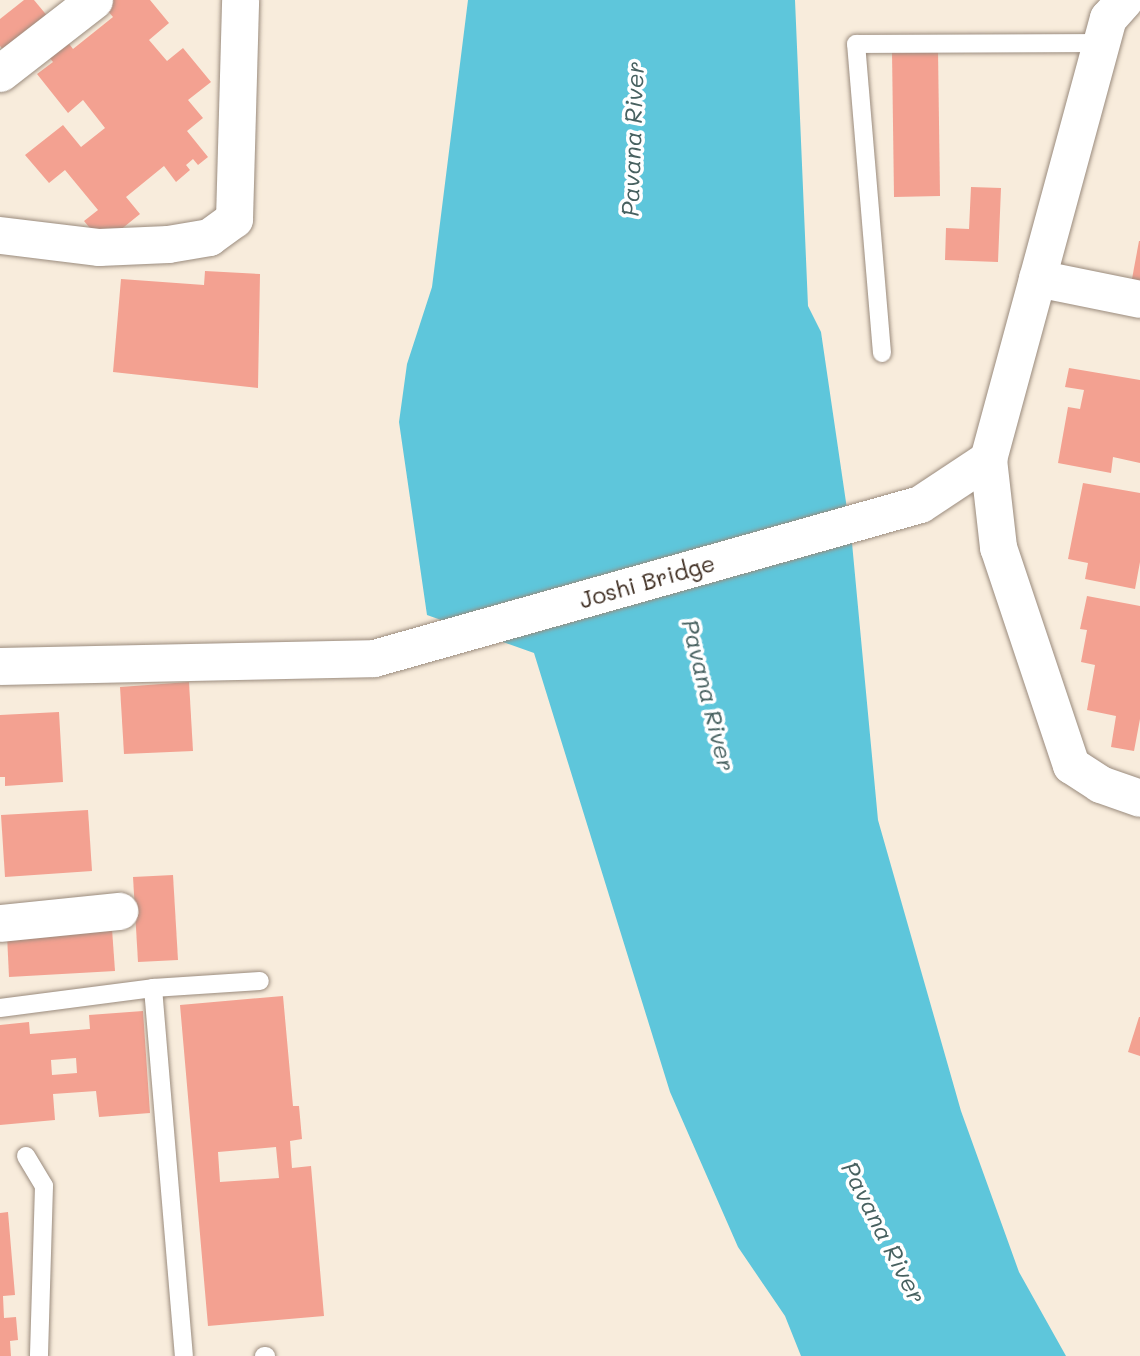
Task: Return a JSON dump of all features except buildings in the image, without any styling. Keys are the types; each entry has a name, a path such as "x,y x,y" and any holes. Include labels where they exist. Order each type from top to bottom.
{"street":[{"path":"0,73 94,0"},
{"path":"0,234 99,247 168,244 209,237 233,219 240,0"},
{"path":"1124,0 1108,18 988,459 998,547 1070,765 1100,784 1140,798"},
{"path":"1037,278 1140,299"},
{"name":"Joshi Bridge","path":"0,666 374,658 920,504 988,459"},
{"path":"0,923 119,911"}],"lane":[{"path":"882,353 856,44 1101,43"},
{"path":"0,1008 153,988 260,981"},
{"path":"153,988 184,1356"},
{"path":"26,1156 44,1186 39,1356"}],"water":[{"name":"Pavana River","path":"468,0 795,0 808,306 821,332 852,543 878,820 961,1111 1019,1272 1066,1356 801,1356 785,1316 738,1247 670,1092 534,653 427,615 399,422 407,364 432,287"}]}
